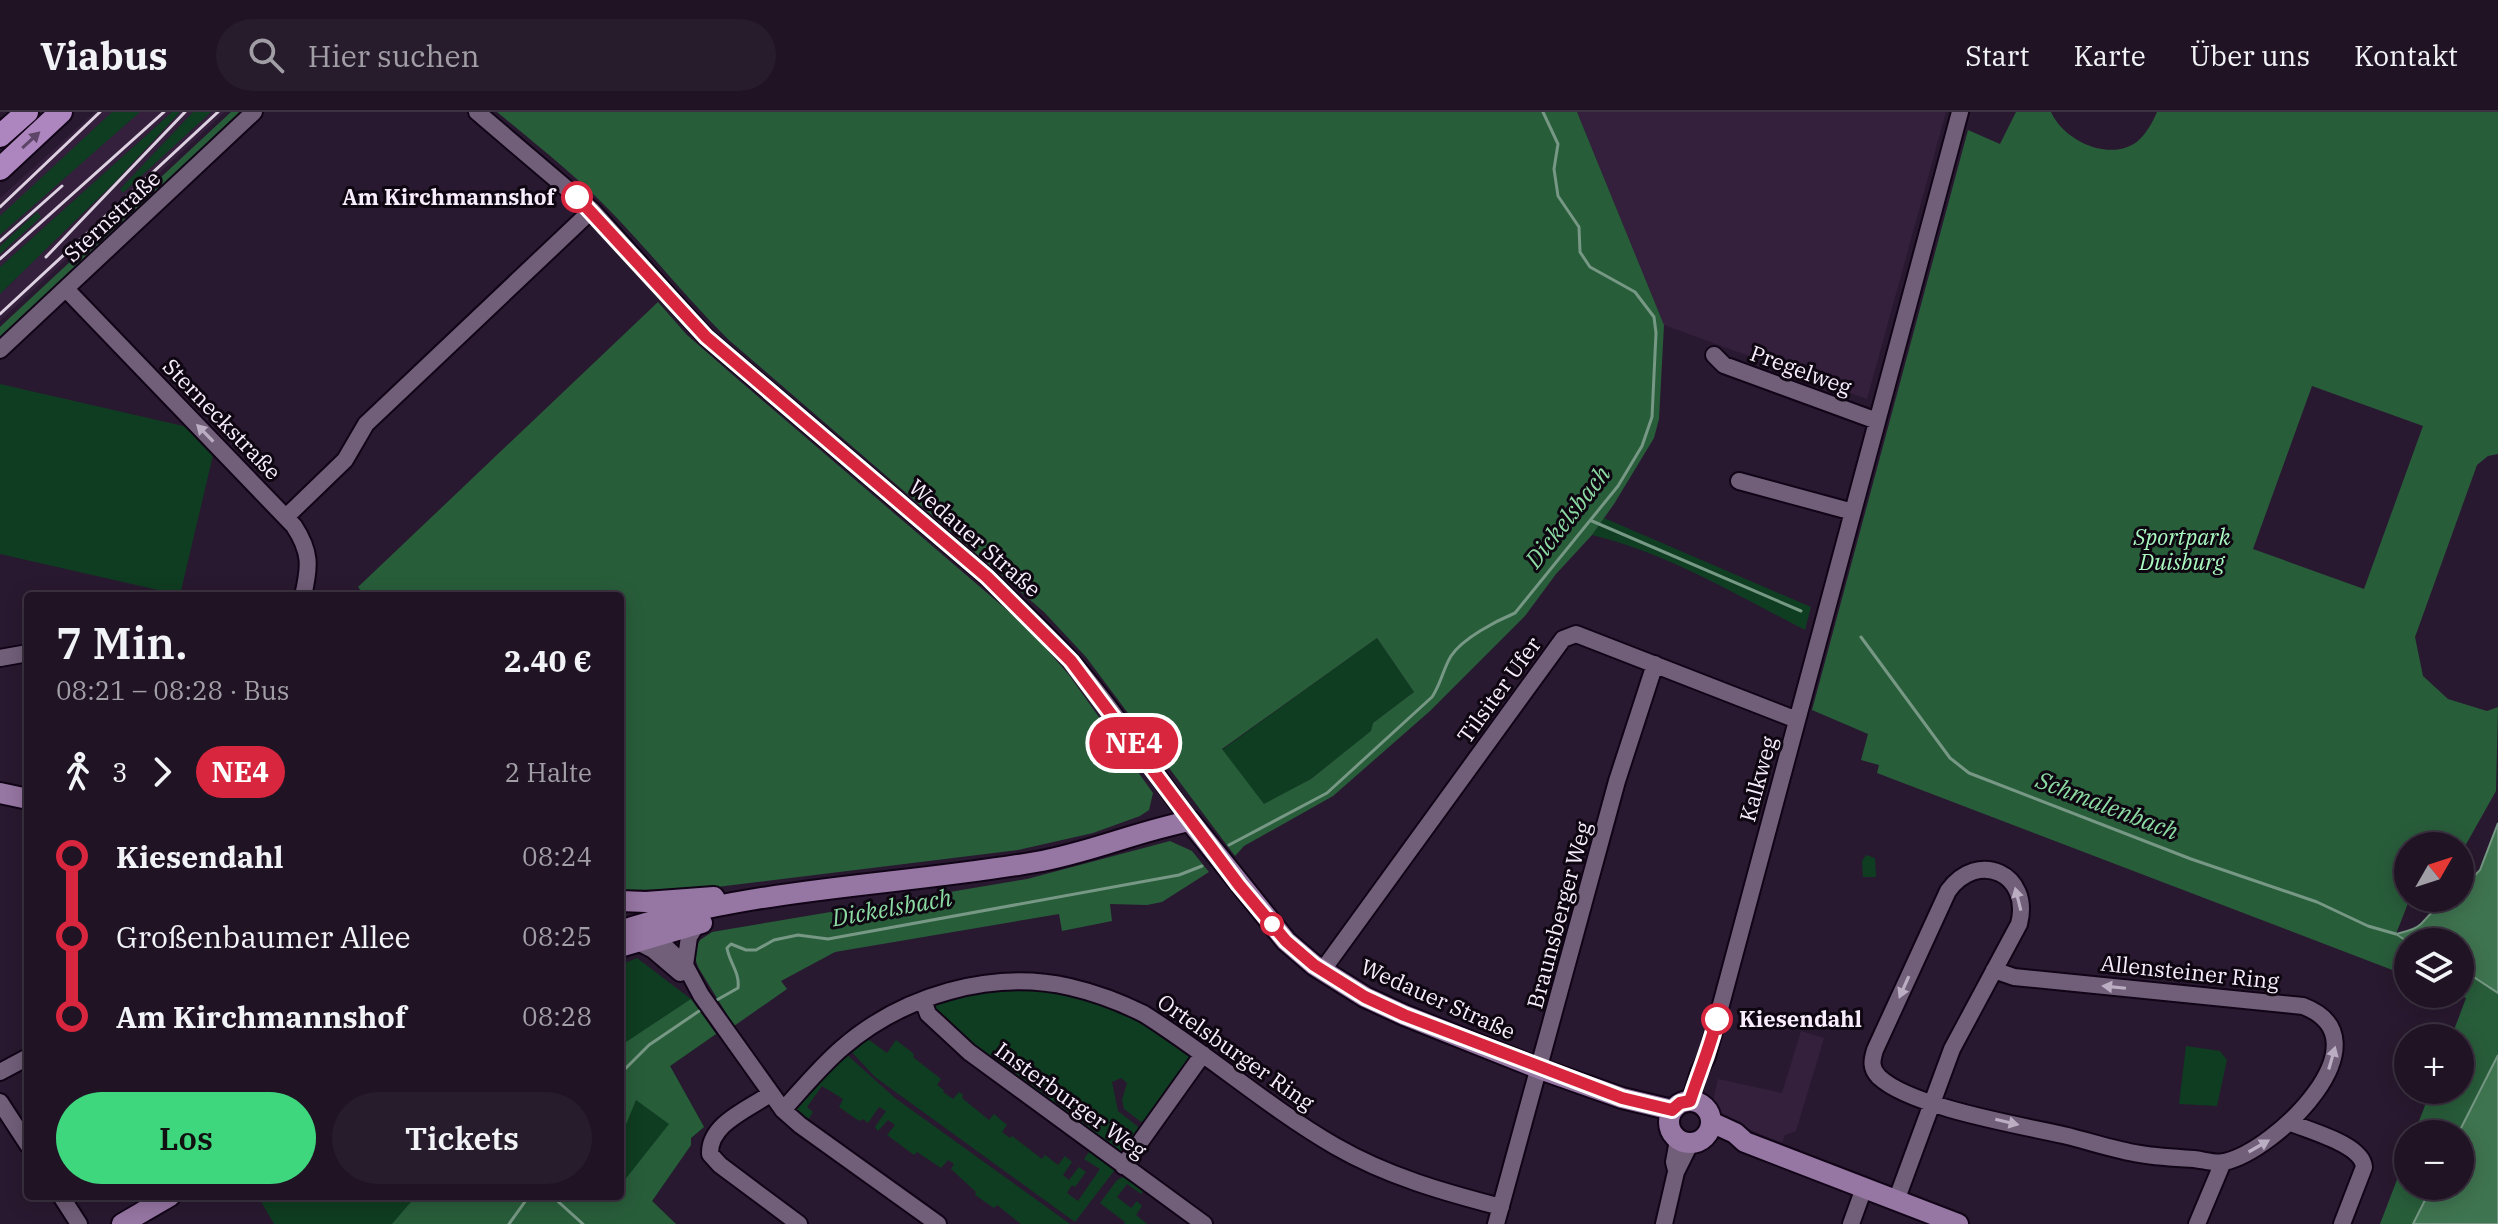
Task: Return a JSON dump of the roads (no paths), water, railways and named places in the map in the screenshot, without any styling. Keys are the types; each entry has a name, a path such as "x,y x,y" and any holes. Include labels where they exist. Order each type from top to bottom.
{"highway":[{"path":"0,136 27,112"},
{"path":"0,169 61,112"}],"main road":[{"path":"0,793 24,798"},
{"path":"632,936 718,907 1038,862 1190,821"},
{"name":"Wedauer Straße","path":"1190,821 1286,941 1322,971 1365,997 1540,1069 1637,1103 1648,1103 1733,1144 1745,1142 1958,1224"},
{"path":"624,901 760,894 786,896"},
{"path":"632,936 741,913 786,896"},
{"path":"122,1224 163,1200"}],"street":[{"name":"Sternstraße","path":"0,350 254,112"},
{"name":"Wedauer Straße","path":"477,112 592,210 706,337 987,577 1026,614 1080,672 1190,821"},
{"name":"Kalkweg","path":"1664,1224 1676,1172 1674,1162 1709,1070 1707,1057 1960,112"},
{"path":"286,517 345,460 366,424 592,210"},
{"name":"Sterneckstraße","path":"66,289 286,517 304,542 309,562 304,592"},
{"name":"Pregelweg","path":"1714,355 1724,365 1877,421"},
{"path":"1739,481 1853,512"},
{"name":"Tilsiter Ufer","path":"1322,971 1563,639 1576,634 1797,720"},
{"path":"0,658 24,654"},
{"name":"Braunsberger Weg","path":"1496,1224 1618,778 1655,664"},
{"name":"Allensteiner Ring","path":"1978,870 1994,870 2008,879 2017,890 2022,905 2019,924 1994,970 2014,977 2303,1006 2319,1012 2336,1036 2336,1049 2330,1070 2289,1122 2266,1143 2223,1162 2139,1154 1931,1103 1887,1084 1876,1074 1871,1062 1948,891 1955,881 1978,870"},
{"path":"697,924 689,937 685,965 697,990 770,1094 800,1125 938,1224"},
{"path":"632,936 685,965"},
{"path":"632,936 653,950 697,990"},
{"path":"1896,1201 1952,1049 1994,970"},
{"name":"Ortelsburger Ring","path":"783,1110 844,1047 878,1022 923,1000 967,987 993,984 1066,986 1116,1001 1144,1014 1308,1129 1362,1160 1433,1189 1501,1207"},
{"name":"Insterburger Weg","path":"923,1000 928,1014 952,1038 1204,1224"},
{"path":"1123,1166 1203,1054"},
{"path":"0,1072 24,1059"},
{"path":"770,1094 718,1129 711,1141 710,1154 720,1165 799,1224"},
{"path":"0,1102 24,1139"},
{"path":"2289,1122 2354,1149 2363,1160 2364,1167 2342,1224"},
{"path":"2197,1224 2223,1162"},
{"path":"1851,1224 1864,1188"},
{"path":"64,1200 79,1224"}],"waterway":[{"name":"Dickelsbach","path":"1229,845 1327,793 1432,697 1456,649 1480,631 1515,613 1618,486 1642,446 1652,417 1654,317 1635,292 1590,267 1580,252 1579,227 1558,196 1554,169 1558,144 1543,112"},
{"path":"1592,521 1801,611"},
{"name":"Schmalenbach","path":"1861,637 1950,758 1969,773 2394,933"},
{"name":"Dickelsbach","path":"715,1001 738,988 727,948 731,944 756,950 774,940 798,935 828,939 1179,875 1202,866"},
{"name":"Dickelsbach","path":"624,1070 649,1045 705,1007"},
{"name":"Dickelsbach","path":"509,1224 526,1200"},
{"path":"556,1200 583,1224"}],"railway":[{"path":"0,207 100,112"},
{"path":"0,259 164,112"},
{"path":"46,257 185,112"},
{"path":"0,314 218,112"},
{"path":"0,241 62,186"}],"place":[{"name":"Am Kirchmannshof","path":"577,197"},
{"name":"Kiesendahl","path":"1717,1019"}],"park label":[{"name":"Sportpark Duisburg","path":"2182,550"}]}
